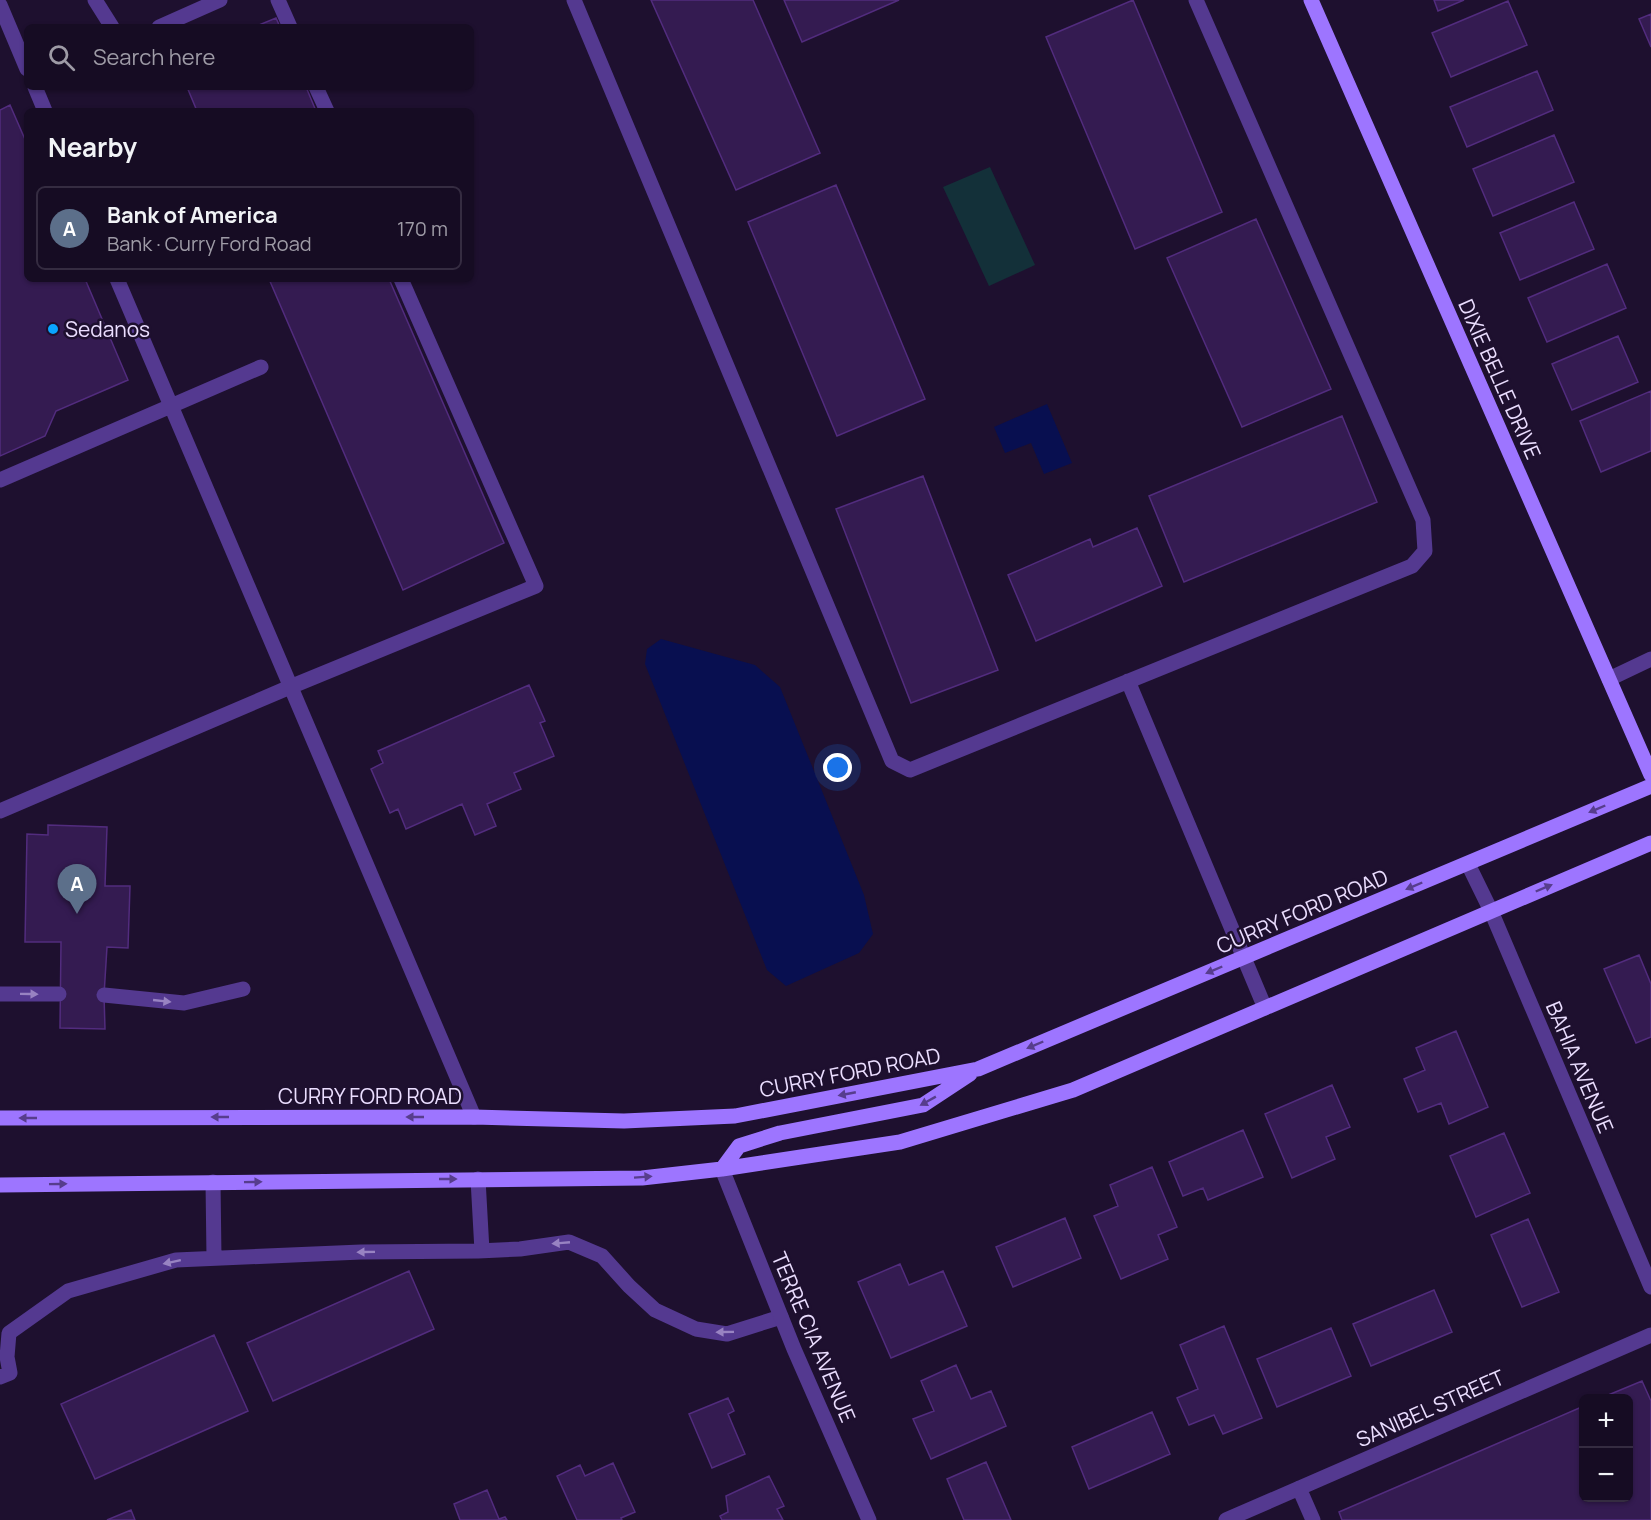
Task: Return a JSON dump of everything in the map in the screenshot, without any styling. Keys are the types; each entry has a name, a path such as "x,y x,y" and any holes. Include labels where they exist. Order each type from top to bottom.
{"main road":[{"name":"DIXIE BELLE DRIVE","path":"1311,0 1651,776"},
{"name":"CURRY FORD ROAD","path":"0,1118 474,1117 624,1121 735,1116 978,1070 1651,786"},
{"path":"0,1185 642,1178 722,1169 900,1142 1073,1090 1651,843"},
{"path":"722,1169 739,1146 780,1133 923,1105 978,1070"}],"street":[{"path":"95,0 110,24"},
{"path":"166,24 220,0"},
{"path":"278,0 289,24"},
{"path":"574,0 892,761 910,770 1412,566 1425,552 1423,520 1196,0"},
{"path":"0,5 24,62"},
{"path":"36,90 44,108"},
{"path":"317,90 326,108"},
{"path":"118,282 474,1117"},
{"path":"0,811 290,687 536,586 402,282"},
{"path":"0,480 261,367"},
{"path":"1609,679 1651,659"},
{"path":"1128,681 1265,1008"},
{"name":"BAHIA AVENUE","path":"1468,864 1491,911 1651,1287"},
{"path":"104,995 184,1003 243,989"},
{"path":"0,994 59,994"},
{"name":"TERRE CIA AVENUE","path":"722,1169 781,1317 869,1520"},
{"path":"478,1179 482,1251"},
{"path":"213,1182 214,1258"},
{"path":"0,1377 10,1373 7,1357 9,1333 68,1291 176,1260 361,1252 482,1251 519,1249 569,1242 602,1256 655,1310 696,1329 727,1334 781,1317"},
{"name":"SANIBEL STREET","path":"1226,1520 1651,1335"},
{"path":"1299,1488 1313,1520"}],"shaded area":[{"path":"990,167 1035,265 989,286 943,187"},
{"path":"1047,404 1072,463 1044,474 1031,443 1005,453 994,427"},
{"path":"661,639 755,665 780,687 864,895 873,934 859,953 786,986 767,970 645,664 647,649"}],"building":[{"path":"651,0 753,0 820,153 736,190"},
{"path":"784,0 899,0 802,42"},
{"path":"1133,0 1222,212 1135,249 1046,37"},
{"path":"1434,0 1464,0 1438,11"},
{"path":"1508,1 1527,45 1451,77 1432,33"},
{"path":"1651,14 1651,47 1639,19"},
{"path":"276,18 279,24 261,24"},
{"path":"1537,71 1553,110 1467,147 1450,107"},
{"path":"188,90 307,90 315,108 196,108"},
{"name":"Sedanos","path":"10,105 24,137 24,282 86,282 128,380 56,411 45,436 0,456 0,110"},
{"path":"1554,135 1574,182 1493,216 1473,169"},
{"path":"836,185 925,399 837,436 748,222"},
{"path":"1574,202 1594,249 1520,280 1500,233"},
{"path":"1256,219 1331,389 1242,427 1167,258"},
{"path":"1607,264 1626,308 1547,342 1528,298"},
{"path":"270,282 390,282 504,543 403,590"},
{"path":"1618,336 1638,382 1572,410 1552,364"},
{"path":"1651,391 1651,451 1601,472 1580,421"},
{"path":"1342,416 1377,502 1184,582 1149,496"},
{"path":"923,476 998,670 911,703 836,509"},
{"path":"1137,528 1162,586 1036,641 1008,575 1090,539 1093,547"},
{"path":"529,685 545,721 540,723 554,756 514,773 521,789 487,804 496,826 475,835 462,804 406,829 398,809 390,813 371,769 383,763 378,751"},
{"path":"48,825 107,827 105,886 130,886 128,948 107,947 104,995 105,1029 60,1028 61,942 25,942 27,834 48,835"},
{"path":"1639,955 1651,984 1651,1037 1636,1043 1604,969"},
{"path":"1456,1031 1488,1107 1449,1124 1441,1103 1418,1112 1404,1079 1425,1070 1416,1048"},
{"path":"1332,1085 1350,1127 1326,1137 1335,1159 1292,1178 1265,1114"},
{"path":"1243,1130 1263,1177 1208,1200 1203,1188 1183,1196 1169,1162"},
{"path":"1504,1133 1530,1193 1476,1217 1450,1156"},
{"path":"1152,1167 1177,1227 1158,1235 1168,1259 1121,1279 1094,1216 1118,1206 1110,1185"},
{"path":"1065,1218 1081,1258 1013,1287 996,1247"},
{"path":"1528,1219 1559,1292 1522,1307 1491,1235"},
{"path":"900,1264 909,1285 943,1271 967,1326 891,1358 858,1282"},
{"path":"409,1271 434,1329 273,1401 247,1343"},
{"path":"1434,1290 1452,1332 1371,1366 1353,1324"},
{"path":"1224,1326 1262,1418 1223,1434 1214,1415 1189,1425 1177,1398 1198,1389 1180,1345"},
{"path":"1331,1328 1351,1376 1277,1407 1257,1359"},
{"path":"214,1335 248,1411 95,1479 61,1404"},
{"path":"956,1365 971,1399 991,1391 1006,1426 931,1459 913,1419 934,1411 921,1381"},
{"path":"1642,1381 1651,1401 1651,1520 1342,1520 1339,1512 1579,1408 1579,1502 1633,1502 1633,1394 1611,1394"},
{"path":"728,1398 734,1411 728,1414 745,1454 712,1468 689,1414"},
{"path":"1152,1412 1170,1454 1089,1489 1072,1447"},
{"path":"986,1462 1011,1520 964,1520 947,1479"},
{"path":"613,1463 635,1512 621,1518 622,1520 577,1520 557,1476 580,1465 585,1476"},
{"path":"769,1476 784,1506 777,1509 783,1520 722,1520 720,1516 728,1512 726,1496"},
{"path":"487,1490 499,1519 505,1517 507,1520 460,1520 454,1504"},
{"path":"131,1510 135,1520 107,1520"}],"place":[{"name":"Sedanos","path":"53,329"},
{"name":"Bank of America","path":"77,914"}]}
